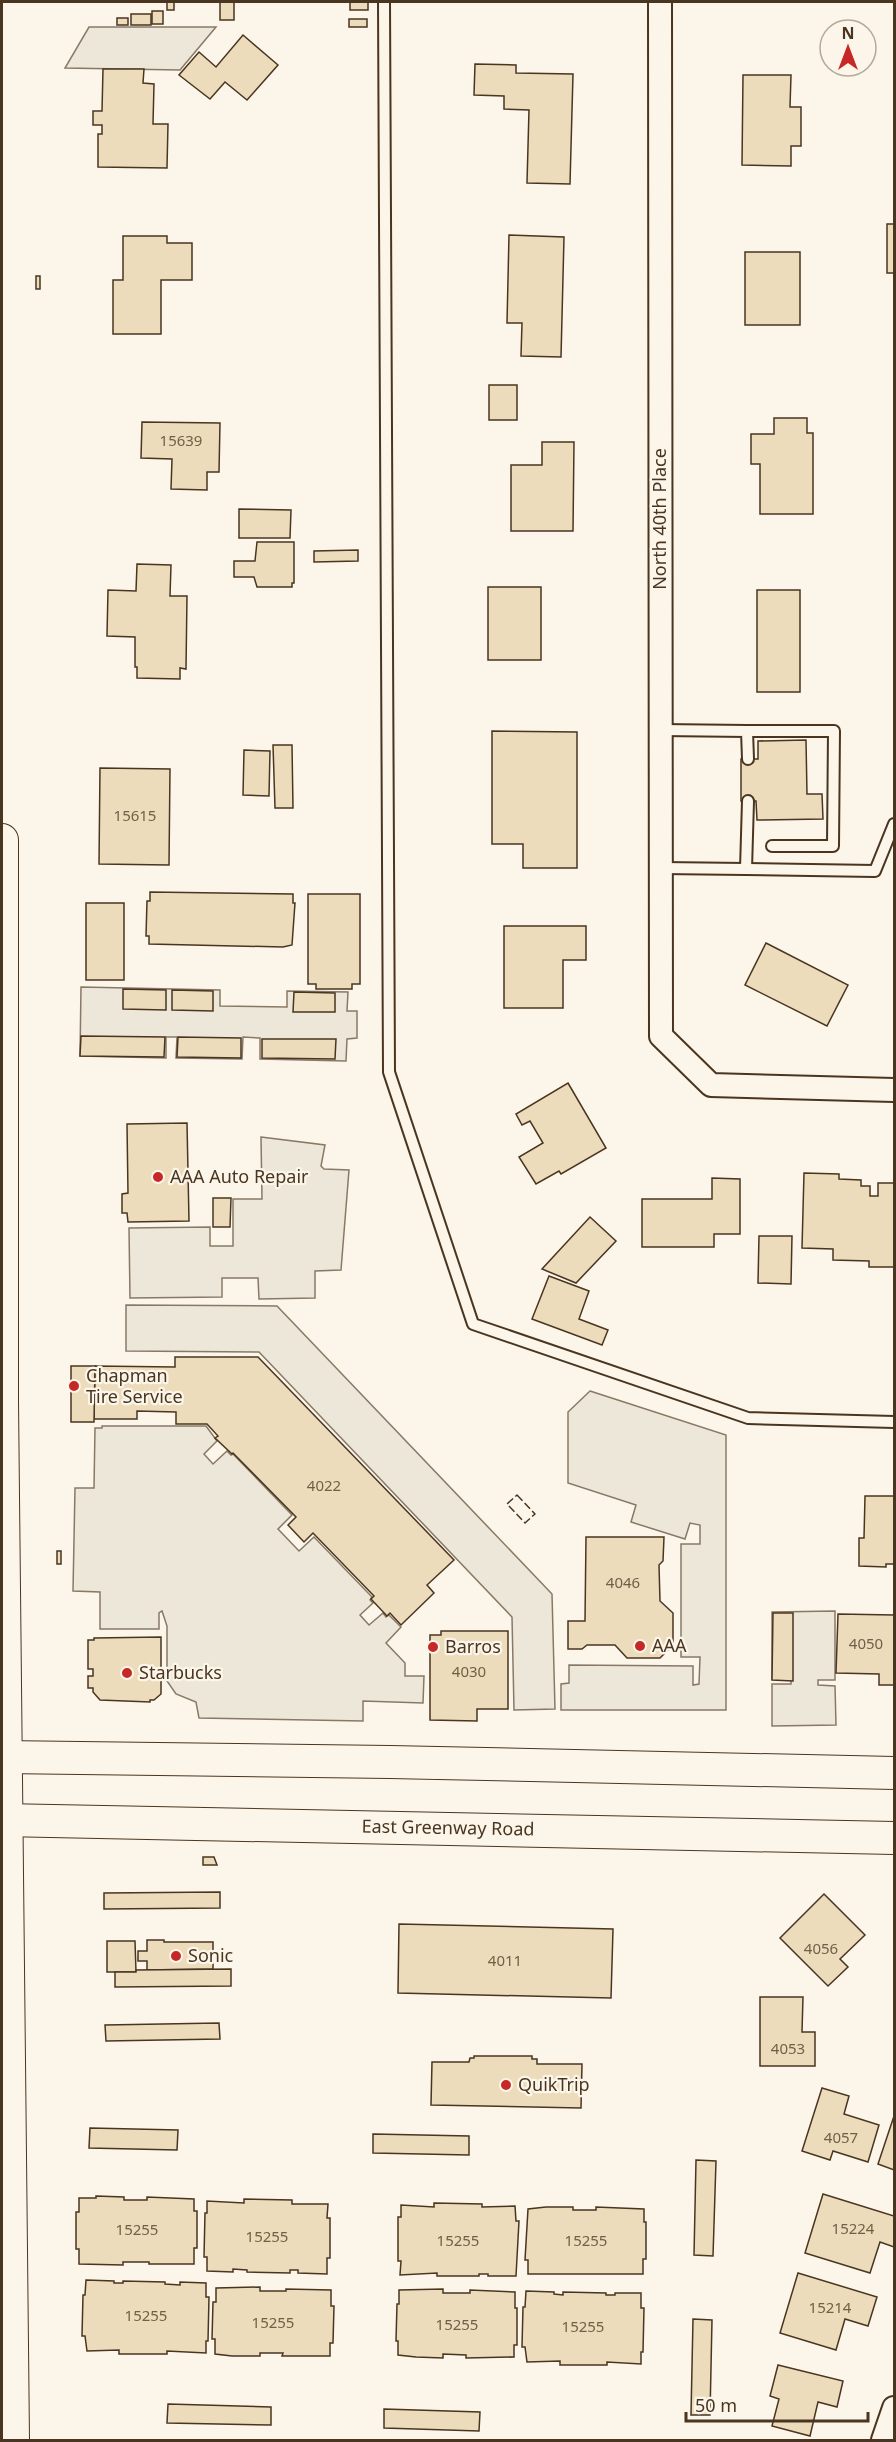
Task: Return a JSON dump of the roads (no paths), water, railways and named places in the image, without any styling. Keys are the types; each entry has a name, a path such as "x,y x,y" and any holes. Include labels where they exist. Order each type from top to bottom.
{"main road":[{"path":"2,840 4,1820 13,2440"},
{"path":"4,1758 390,1762 894,1773"},
{"name":"East Greenway Road","path":"4,1820 894,1838"}],"street":[{"name":"North 40th Place","path":"660,2 661,1036 711,1085 894,1090"},
{"path":"883,2440 894,2408"}],"lane":[{"path":"384,2 389,1072 473,1324 748,1418 894,1422"},
{"path":"661,730 834,730 833,846 772,846"},
{"path":"747,731 748,759"},
{"path":"746,869 748,801"},
{"path":"661,868 875,871 894,824"}],"place":[{"name":"AAA Auto Repair","path":"158,1177"},
{"name":"Chapman Tire Service","path":"74,1386"},
{"name":"AAA","path":"640,1646"},
{"name":"Barros","path":"433,1647"},
{"name":"Starbucks","path":"127,1673"},
{"name":"Sonic","path":"176,1956"},
{"name":"QuikTrip","path":"506,2085"}]}
